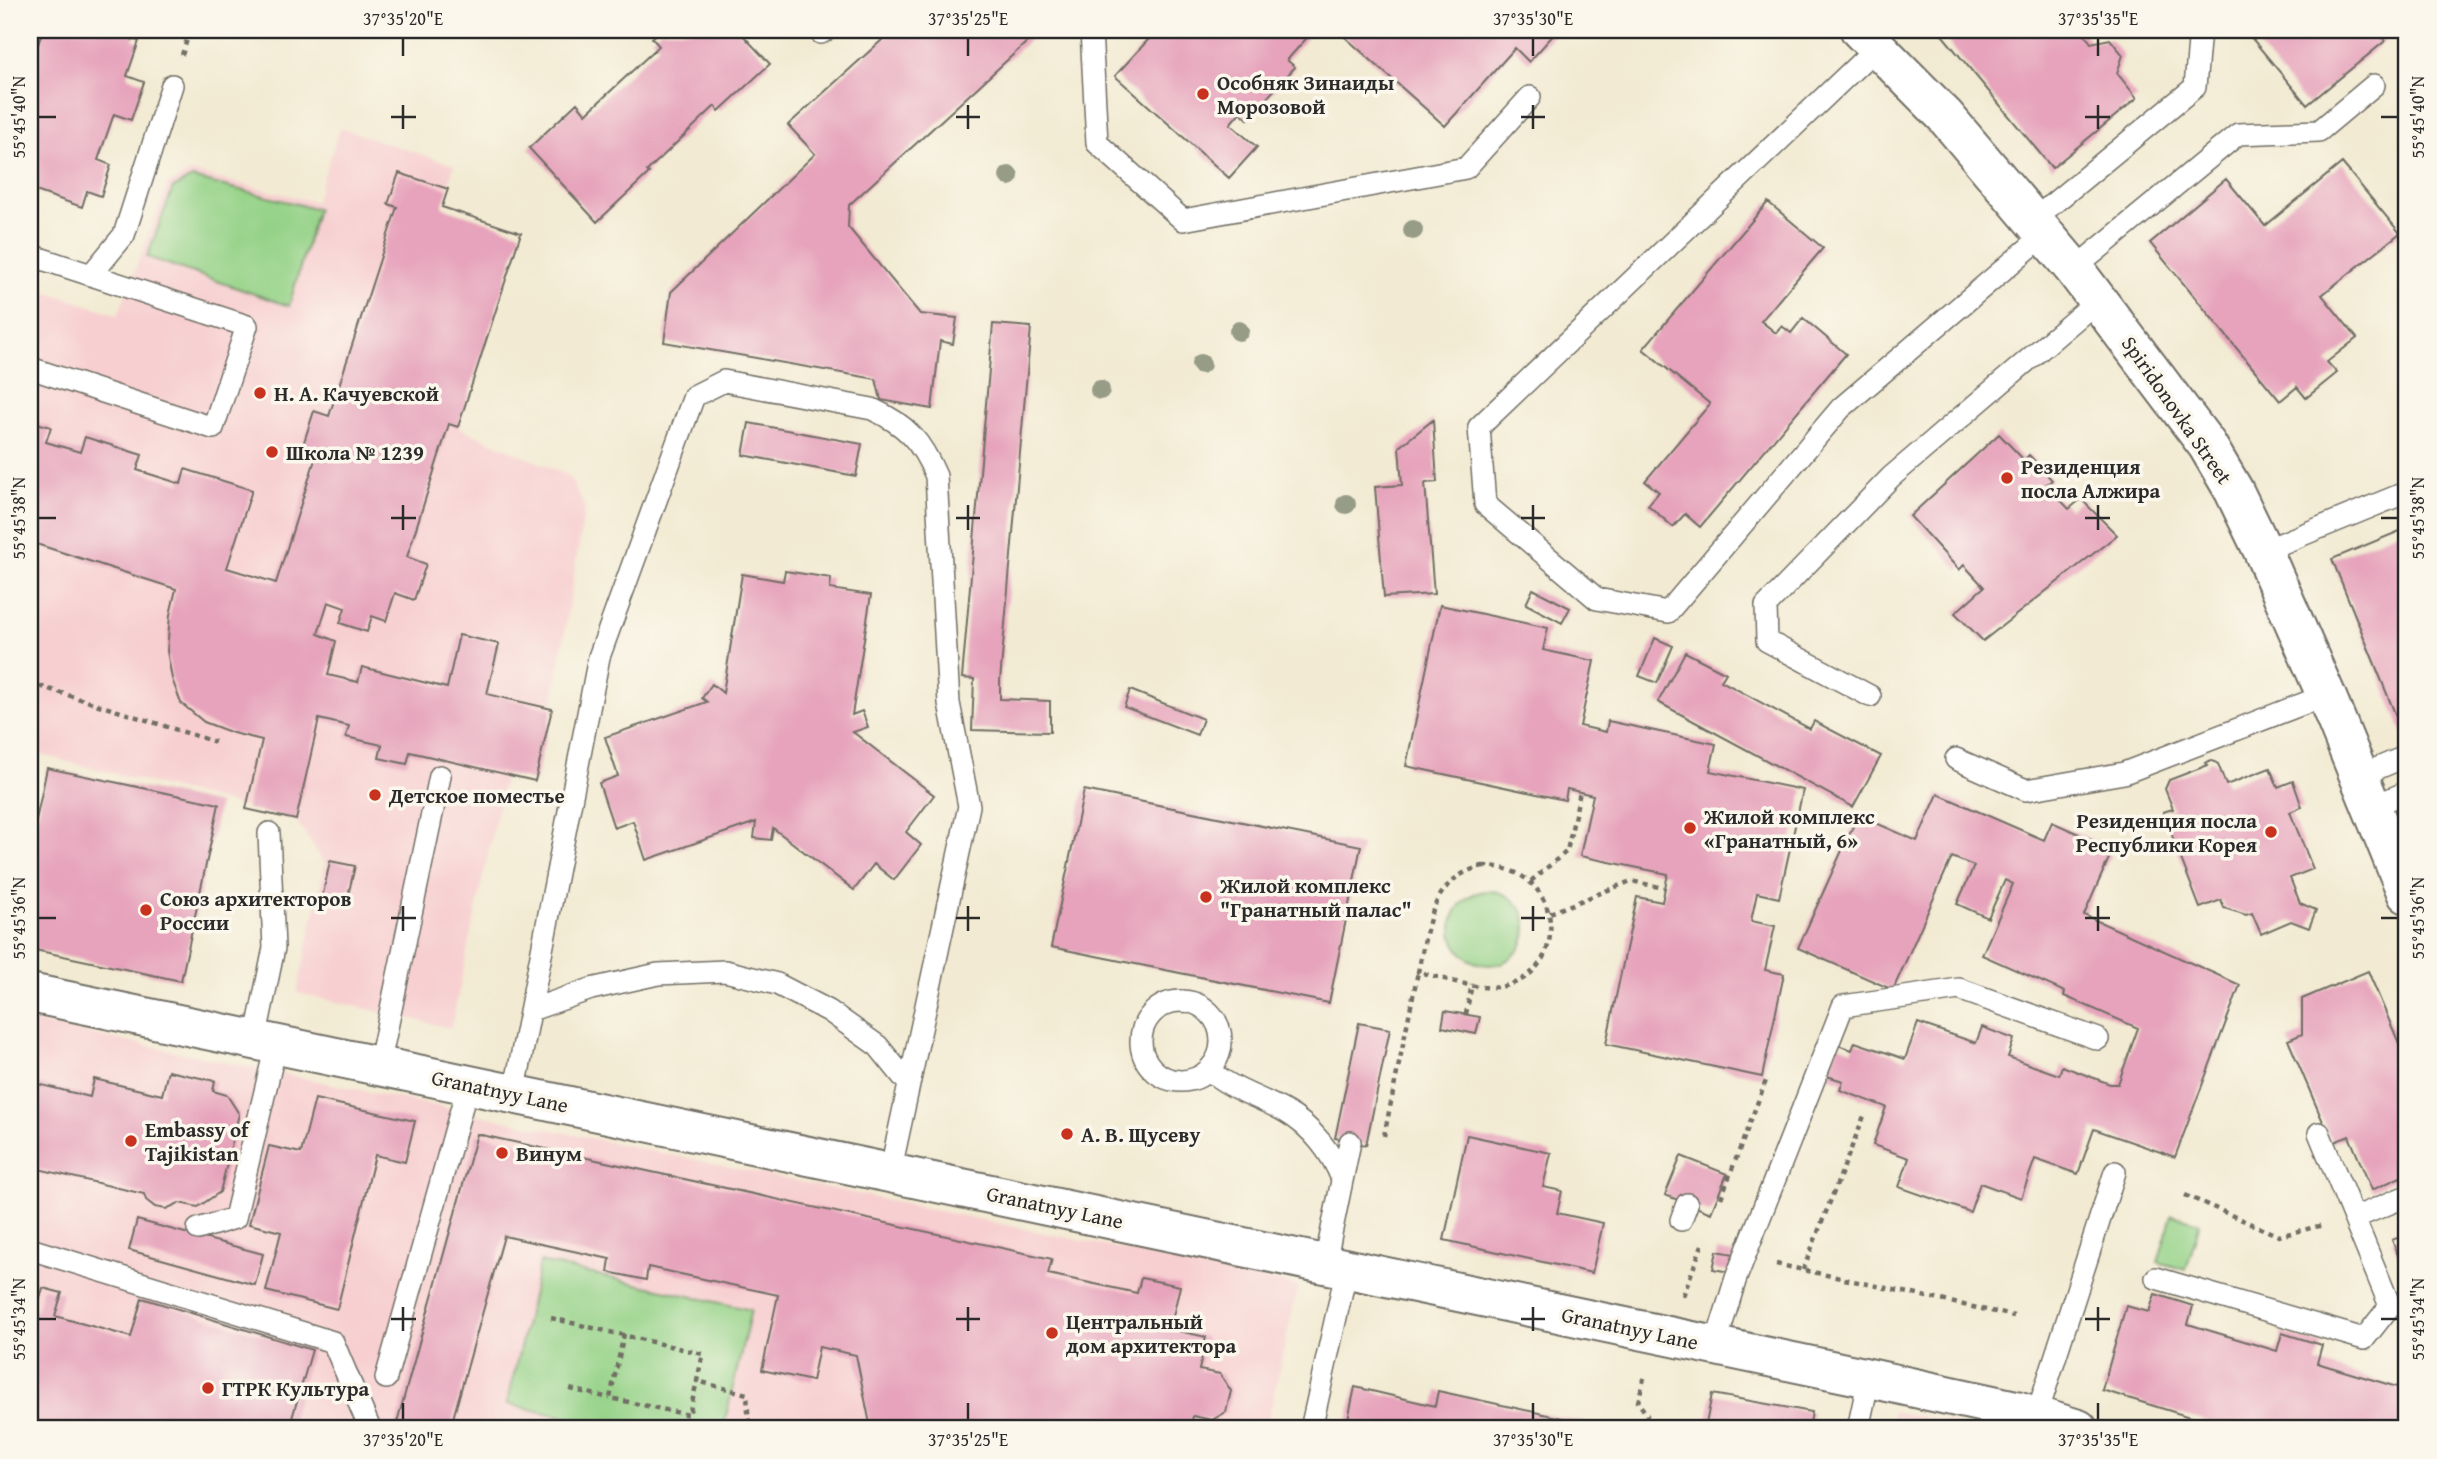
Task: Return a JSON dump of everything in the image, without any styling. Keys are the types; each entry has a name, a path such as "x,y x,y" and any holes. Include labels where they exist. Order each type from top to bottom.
{"street":[{"name":"Spiridonovka Street","path":"1869,38 1945,116 2074,269 2207,445 2234,491 2263,551 2406,889"},
{"name":"Granatnyy Lane","path":"30,993 1869,1378 2022,1419 2078,1429"}],"lane":[{"path":"1091,30 1097,143 1183,220 1466,168 1530,97"},
{"path":"1869,38 1479,426 1485,504 1597,599 1668,612 1841,408 2195,87 2200,30"},
{"path":"91,275 124,235 172,85"},
{"path":"2074,269 2238,134 2319,131 2374,85"},
{"path":"30,255 247,326 214,428 30,368"},
{"path":"1870,696 1767,641 1766,606 1891,477 2097,301"},
{"path":"514,1094 599,657 694,396 724,381 872,409 894,419 911,432 926,454 936,476 949,703 969,806 890,1173"},
{"path":"2263,551 2407,492"},
{"path":"1956,759 2026,790 2124,774 2326,695"},
{"path":"2365,791 2407,756"},
{"path":"379,1066 440,776"},
{"path":"2365,791 2407,792"},
{"path":"198,1229 235,1218 266,1042 275,948 269,833"},
{"path":"531,1010 591,989 658,974 725,971 777,984 829,1011 878,1046 908,1083"},
{"path":"1715,1346 1740,1266 1843,1006 1959,989 2098,1039"},
{"path":"1209,1070 1229,1085 1288,1113 1316,1137 1335,1161 1342,1180"},
{"path":"386,1378 468,1085"},
{"path":"2156,1278 2364,1339 2390,1306 2319,1133"},
{"path":"1311,1429 1336,1266 1342,1180 1350,1142"},
{"path":"2022,1419 2115,1171"},
{"path":"2354,1218 2407,1196"},
{"path":"30,1249 333,1342 370,1429"},
{"path":"1858,1429 1869,1378"}],"path":[{"path":"30,683 215,742"},
{"path":"1531,882 1567,851 1580,792"},
{"path":"1382,1146 1418,972 1435,902 1450,882 1471,869 1483,866 1509,869 1531,882 1539,891 1550,913 1550,939 1546,951 1531,971 1521,979 1498,987 1418,972"},
{"path":"1550,913 1631,881 1664,888"},
{"path":"1466,1014 1472,984"},
{"path":"1718,1205 1767,1079"},
{"path":"1803,1270 1864,1116"},
{"path":"2185,1195 2279,1236 2354,1218"},
{"path":"1684,1293 1703,1243"},
{"path":"1740,1266 1777,1264 2014,1317"},
{"path":"551,1318 704,1354 689,1415 570,1389"},
{"path":"610,1398 624,1335"},
{"path":"1644,1429 1647,1415 1638,1402 1646,1368"},
{"path":"697,1381 747,1394 749,1429"}],"shaded area":[{"name":"Школа № 1239","path":"340,128 454,165 442,207 521,233 458,427 569,476 585,507 552,709 535,781 505,774 451,1028 297,993 325,864 296,820 30,752 30,286 118,315 168,184 192,172 315,202"},
{"path":"30,1021 1298,1286 1266,1429 30,1429"},
{"path":"1893,1411 1953,1423 1977,1429 1889,1429"}],"green space":[{"path":"192,178 317,209 289,306 147,257 173,188"},
{"path":"1489,891 1510,897 1520,907 1526,928 1520,949 1510,959 1489,965 1468,959 1458,949 1452,928 1458,907 1468,897"},
{"path":"2172,1215 2200,1223 2186,1270 2158,1262"},
{"path":"540,1262 751,1310 723,1429 619,1429 507,1404"}],"building":[{"path":"43,30 137,30 133,40 139,41 127,76 144,82 131,120 114,114 98,160 111,165 101,196 87,191 82,207 30,189 30,67"},
{"path":"661,30 738,30 770,64 719,111 715,106 597,222 529,148 577,103 586,114 659,46 652,38"},
{"path":"893,30 902,34 907,30 1040,30 849,205 848,227 920,314 957,318 953,344 940,341 932,409 881,400 876,379 664,342 671,292 815,154 788,125"},
{"name":"Особняк Зинаиды Морозовой","path":"1157,30 1314,30 1287,60 1295,67 1248,119 1240,112 1230,124 1257,147 1229,178 1115,76"},
{"name":"Особняк Зинаиды Морозовой","path":"1337,30 1557,31 1529,62 1515,48 1445,126"},
{"path":"1938,30 2086,30 2083,32 2091,43 2110,39 2123,55 2117,73 2137,98 2052,168"},
{"path":"2245,30 2376,30 2385,41 2307,105"},
{"path":"2342,163 2400,233 2322,295 2357,338 2327,362 2337,373 2306,398 2297,387 2280,401 2150,243 2226,179 2265,226"},
{"path":"399,173 448,189 442,207 521,233 458,427 449,424 407,557 426,564 414,600 395,593 386,621 372,616 367,632 340,623 345,608 328,602 318,634 336,641 328,675 358,682 362,667 447,688 459,635 499,644 487,694 552,709 535,781 410,752 407,764 379,758 382,745 346,737 349,726 319,719 296,820 246,809 262,740 204,722 181,703 172,679 167,651 170,615 176,589 30,542 30,421 51,427 46,442 80,452 85,437 142,455 137,470 181,484 185,469 252,490 227,568 276,583 318,450 303,445 314,411 329,416 397,207 388,204"},
{"path":"1768,202 1823,248 1761,321 1776,333 1782,326 1791,333 1803,318 1846,354 1700,527 1685,514 1673,527 1648,505 1659,492 1645,481 1710,404 1643,349"},
{"path":"993,324 1031,327 1000,699 1050,701 1050,732 972,730 974,679 962,678"},
{"path":"1433,420 1437,482 1425,483 1434,594 1384,597 1375,487 1402,485 1399,447"},
{"path":"749,423 862,444 856,476 743,455"},
{"path":"1999,434 2024,460 2029,455 2052,480 2046,485 2069,509 2081,499 2117,535 1983,641 1955,613 1984,587 1964,565 1959,570 1910,516"},
{"path":"2407,528 2407,743 2332,559"},
{"path":"785,571 831,578 830,589 871,595 852,715 862,711 868,727 853,732 934,795 906,832 921,845 894,880 874,864 854,890 773,828 771,840 754,838 756,822 646,860 633,821 614,828 599,783 618,776 605,737 707,702 702,698 712,684 723,693 742,574 783,581"},
{"path":"1533,589 1570,608 1562,623 1526,604"},
{"name":"Жилой комплекс «Гранатный, 6»","path":"1440,605 1548,628 1543,650 1594,661 1580,726 1606,732 1608,721 1716,744 1710,771 1803,790 1779,898 1757,893 1751,921 1775,926 1765,970 1784,974 1762,1077 1606,1044 1637,897 1662,902 1668,874 1580,856 1593,795 1567,789 1565,800 1406,766"},
{"path":"1655,638 1673,646 1657,683 1639,676"},
{"path":"1685,652 1726,673 1721,681 1810,729 1814,721 1881,756 1853,807 1658,702"},
{"path":"1130,690 1203,719 1197,735 1124,707"},
{"path":"2211,760 2218,764 2226,785 2270,768 2278,787 2293,781 2302,807 2290,812 2313,869 2290,878 2300,903 2316,910 2309,928 2291,921 2261,934 2252,913 2246,915 2224,908 2221,900 2200,908 2163,812 2173,809 2165,789 2169,780 2208,765 2206,763"},
{"path":"47,768 219,804 181,981 30,949 30,849"},
{"name":"Жилой комплекс \"Гранатный палас\"","path":"1084,790 1361,846 1329,1003 1051,947"},
{"path":"1938,794 2044,840 2052,822 2113,849 2084,915 2240,985 2175,1157 2094,1129 2078,1174 2035,1159 2021,1198 1980,1183 1970,1212 1899,1187 1909,1158 1873,1145 1886,1107 1840,1090 1843,1081 1827,1076 1838,1045 1852,1050 1855,1042 1905,1059 1918,1023 1976,1043 1982,1027 2014,1039 2008,1057 2059,1075 2062,1066 2110,1084 2118,1084 2138,1028 2064,996 2065,992 1982,955 2013,884 2005,880 1988,918 1957,904 1974,866 1952,857 1893,990 1798,948 1858,815 1917,841"},
{"path":"330,861 355,866 346,904 322,899"},
{"path":"2368,971 2407,1062 2407,1174 2372,1190 2349,1136 2332,1143 2288,1040 2302,1034 2302,999"},
{"path":"1445,1011 1480,1017 1476,1034 1442,1027"},
{"path":"1359,1023 1390,1029 1366,1145 1335,1138"},
{"name":"Embassy of Tajikistan","path":"168,1071 215,1081 213,1091 227,1095 239,1114 220,1192 198,1207 179,1203 166,1209 155,1207 146,1200 144,1194 30,1167 30,1082 90,1097 94,1079 162,1095"},
{"path":"315,1099 415,1121 405,1162 375,1155 337,1309 266,1291 281,1232 249,1224 269,1146 301,1153"},
{"path":"477,1134 1052,1259 1048,1274 1137,1293 1141,1278 1180,1286 1170,1329 1206,1337 1199,1370 1220,1374 1231,1391 1226,1412 1212,1420 1193,1416 1190,1429 871,1429 856,1355 819,1347 812,1381 762,1370 778,1295 648,1267 646,1280 608,1272 610,1259 504,1236 450,1429 407,1429 396,1426"},
{"path":"1467,1135 1551,1153 1543,1187 1562,1191 1557,1213 1603,1223 1592,1273 1444,1240"},
{"path":"1681,1156 1727,1174 1711,1213 1665,1195"},
{"path":"137,1220 263,1254 255,1285 129,1250"},
{"path":"2407,1234 2407,1277 2392,1240"},
{"path":"1717,1251 1734,1254 1730,1272 1713,1269"},
{"name":"ГТРК Культура","path":"43,1288 62,1293 55,1316 131,1337 142,1298 312,1350 290,1425 300,1429 30,1429 30,1310 36,1311"},
{"path":"2155,1294 2193,1306 2188,1324 2277,1351 2282,1333 2322,1345 2317,1363 2407,1390 2407,1429 2229,1429 2102,1390 2126,1306 2149,1312"},
{"path":"2407,1308 2407,1331 2399,1311"},
{"path":"1355,1387 1435,1406 1438,1391 1612,1429 1346,1429"},
{"path":"1712,1394 1812,1412 1809,1429 1705,1429"}],"place":[{"name":"Особняк Зинаиды Морозовой","path":"1203,94"},
{"name":"Н. А. Качуевской","path":"260,393"},
{"name":"Школа № 1239","path":"272,452"},
{"name":"Резиденция посла Алжира","path":"2007,478"},
{"name":"Детское поместье","path":"375,795"},
{"name":"Жилой комплекс «Гранатный, 6»","path":"1690,828"},
{"name":"Резиденция посла Республики Корея","path":"2271,832"},
{"name":"Жилой комплекс \"Гранатный палас\"","path":"1206,897"},
{"name":"Союз архитекторов России","path":"146,910"},
{"name":"А. В. Щусеву","path":"1067,1134"},
{"name":"Embassy of Tajikistan","path":"131,1141"},
{"name":"Винум","path":"502,1153"},
{"name":"Центральный дом архитектора","path":"1052,1333"},
{"name":"ГТРК Культура","path":"208,1388"}]}
